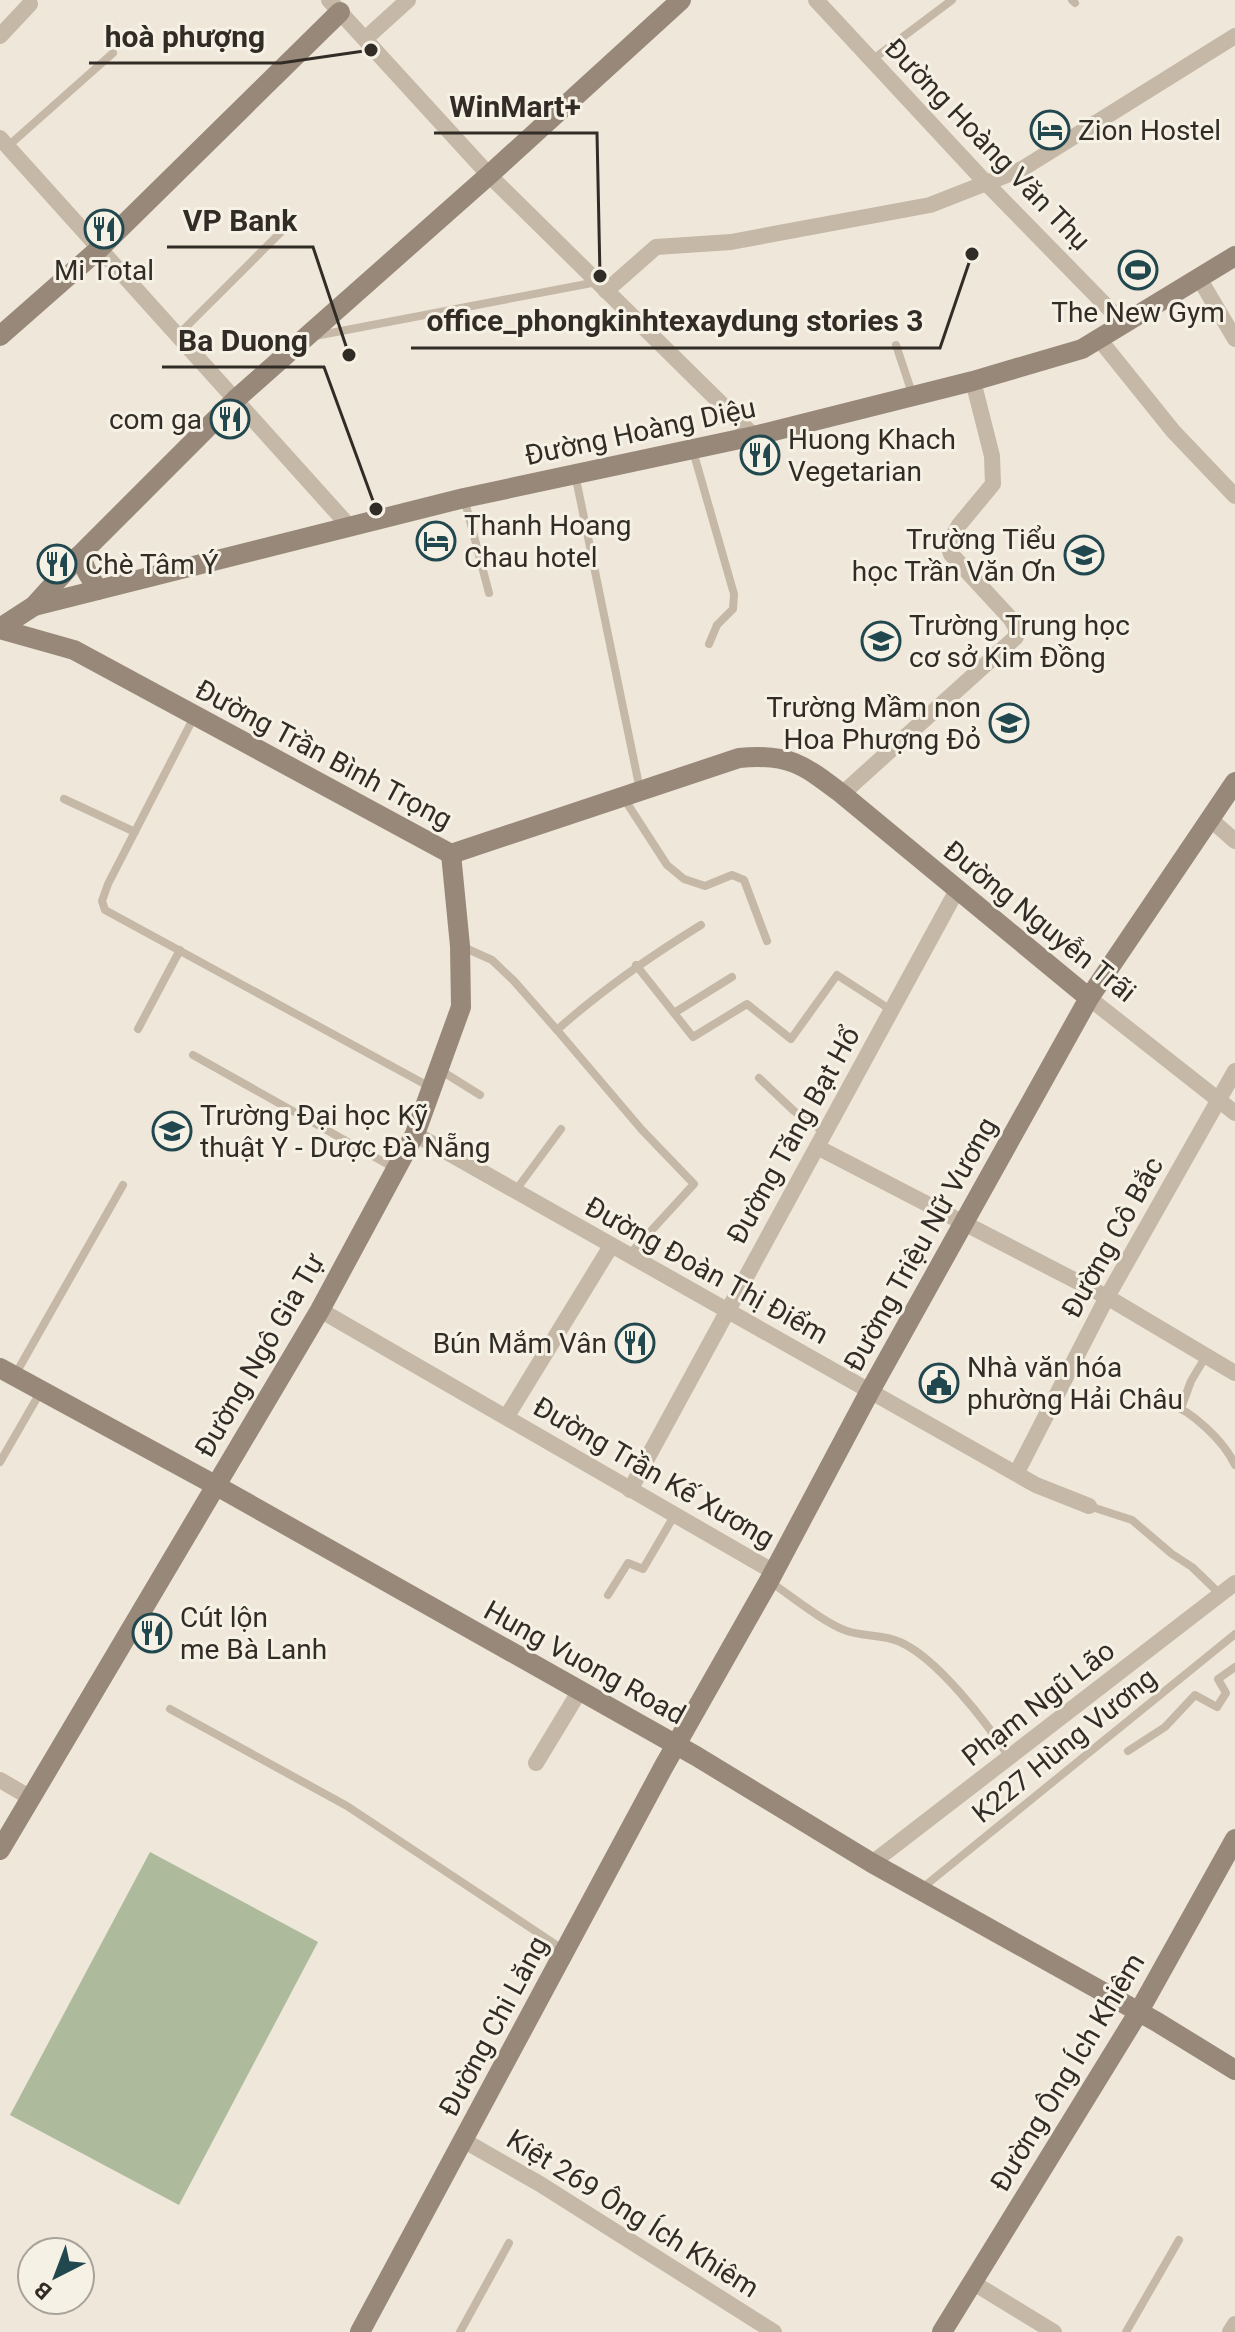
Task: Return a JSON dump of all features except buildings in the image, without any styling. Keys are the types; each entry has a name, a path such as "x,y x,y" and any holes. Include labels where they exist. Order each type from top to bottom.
{"street":[{"path":"365,39 408,0"},
{"path":"0,629 34,606 80,555 236,399 681,0"},
{"name":"Đường Hoàng Văn Thụ","path":"816,0 987,184 1123,323"},
{"path":"0,36 30,4"},
{"path":"0,336 99,249 336,5 489,175 754,436"},
{"path":"602,286 656,247 731,242 930,205 987,184 1022,169 1235,36"},
{"path":"4,142 349,526"},
{"name":"Đường Hoàng Diệu","path":"34,606 464,498 754,436 973,381 1082,349 1235,256"},
{"path":"1199,278 1235,339"},
{"path":"1099,339 1173,431 1235,496"},
{"path":"842,794 1016,637 1016,628 1011,619 951,554 948,545 959,525 993,484 992,456 973,381"},
{"path":"80,555 98,590"},
{"name":"Đường Trần Bình Trọng","path":"0,629 74,650 451,854 739,758 766,755 788,759 811,770"},
{"name":"Đường Nguyễn Trãi","path":"811,770 1089,998 1235,1113"},
{"name":"Đường Triệu Nữ Vương","path":"675,1746 772,1577 870,1391 1089,998 1235,782"},
{"path":"1210,819 1235,841"},
{"name":"Đường Ngô Gia Tự","path":"0,1850 320,1310 415,1134 461,1007 460,946 451,854"},
{"name":"Đường Tăng Bạt Hổ","path":"630,1490 957,890"},
{"name":"Đường Cô Bắc","path":"1017,1472 1107,1297 1235,1071"},
{"name":"Đường Đoàn Thị Điểm","path":"415,1134 1036,1485 1089,1506"},
{"path":"821,1140 963,1223 1107,1297 1235,1373"},
{"name":"Đường Trần Kế Xương","path":"507,1416 611,1246"},
{"name":"Đường Trần Kế Xương","path":"320,1310 507,1416 772,1577"},
{"name":"Hung Vuong Road","path":"7,1372 215,1485 675,1746 872,1863 1235,2070"},
{"name":"Phạm Ngũ Lão","path":"872,1863 1235,1583"},
{"path":"536,1763 579,1692"},
{"name":"Đường Chi Lăng","path":"360,2332 675,1746"},
{"path":"0,1780 31,1798"},
{"name":"Đường Ông Ích Khiêm","path":"942,2332 1138,2013 1234,1844"},
{"name":"Kiệt 269 Ông Ích Khiêm","path":"463,2140 540,2184 774,2332"},
{"path":"972,2282 1054,2332"},
{"path":"1230,2332 1235,2324"}],"lane":[{"path":"871,60 952,0"},
{"path":"4,142 113,53"},
{"path":"178,335 286,227"},
{"path":"306,338 602,286"},
{"path":"896,345 913,396"},
{"path":"692,449 734,594 733,609 717,625 709,644"},
{"path":"575,473 631,794 674,873 705,886 732,875 744,880 767,941"},
{"path":"464,498 489,593"},
{"path":"194,716 103,895 105,910 435,1079 480,1095"},
{"path":"64,799 135,832"},
{"path":"557,1030 636,965 701,925"},
{"path":"460,946 492,960 514,981 642,1130 694,1184 628,1256"},
{"path":"138,1029 180,950"},
{"path":"636,965 693,1037 747,1004 791,1039 837,975 891,1010"},
{"path":"674,1013 732,977"},
{"path":"193,1055 396,1169"},
{"path":"759,1078 821,1140"},
{"path":"515,1191 561,1129"},
{"path":"7,1372 123,1185"},
{"path":"1181,1408 1191,1381 1206,1356"},
{"path":"0,1462 42,1390"},
{"path":"1168,1403 1202,1423 1235,1465"},
{"path":"1089,1506 1132,1520 1221,1594"},
{"path":"608,1595 628,1563 643,1569 674,1516"},
{"path":"772,1577 845,1630 882,1636 914,1650 971,1706 1009,1757"},
{"name":"K227 Hùng Vương","path":"920,1889 1235,1634"},
{"path":"1128,1751 1165,1727 1195,1695 1217,1707 1226,1693 1218,1679 1235,1667"},
{"path":"170,1709 347,1806 565,1950"},
{"path":"1126,2332 1179,2240"},
{"path":"460,2332 509,2243"}],"green space":[{"path":"150,1852 318,1942 179,2205 10,2115"}],"place":[{"name":"hoà phượng","path":"371,50"},
{"name":"Zion Hostel","path":"1050,130"},
{"name":"Mi Total","path":"104,229"},
{"name":"office_phongkinhtexaydung stories 3","path":"972,254"},
{"name":"The New Gym","path":"1138,270"},
{"name":"WinMart+","path":"600,276"},
{"name":"VP Bank","path":"349,355"},
{"name":"com ga","path":"230,419"},
{"name":"Huong Khach Vegetarian","path":"760,455"},
{"name":"Ba Duong","path":"376,509"},
{"name":"Thanh Hoang Chau hotel","path":"436,541"},
{"name":"Trường Tiểu học Trần Văn Ơn","path":"1084,555"},
{"name":"Chè Tâm Ý","path":"57,564"},
{"name":"Trường Trung học cơ sở Kim Đồng","path":"881,641"},
{"name":"Trường Mầm non Hoa Phượng Đỏ","path":"1009,723"},
{"name":"Trường Đại học Kỹ thuật Y - Dược Đà Nẵng","path":"172,1131"},
{"name":"Bún Mắm Vân","path":"635,1343"},
{"name":"Nhà văn hóa phường Hải Châu","path":"939,1383"},
{"name":"Cút lộn me Bà Lanh","path":"152,1633"}]}
